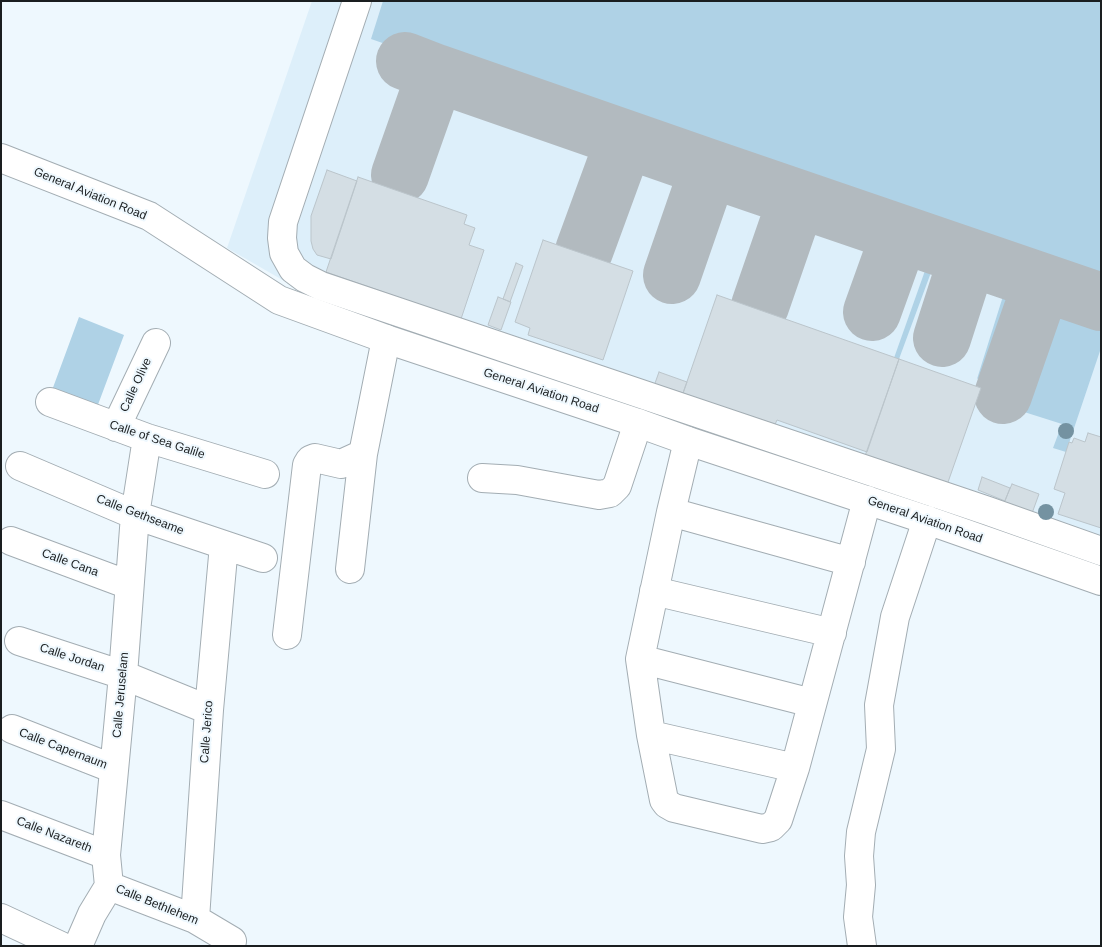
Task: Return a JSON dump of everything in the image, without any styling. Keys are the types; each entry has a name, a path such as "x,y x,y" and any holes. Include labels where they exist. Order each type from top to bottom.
{"street":[{"path":"357,1 283,222 282,238 284,253 293,269 305,278 321,286 1101,551"},
{"name":"General Aviation Road","path":"1,158 148,216 279,300 386,339 927,520 1101,581"},
{"path":"350,569 363,454 386,339"},
{"name":"Calle Olive","path":"116,427 156,343"},
{"name":"Calle of Sea Galile","path":"50,402 147,438 265,474"},
{"path":"482,478 517,480 599,495 610,493 617,486 638,423"},
{"name":"Calle Jeruselam","path":"109,886 106,855 123,675 135,515 147,438"},
{"path":"688,441 670,512 640,659 651,735 664,800 674,808 762,829 771,827 778,820 795,768 867,500"},
{"path":"287,636 306,465 315,458 341,464 363,454"},
{"name":"Calle Gethseame","path":"20,466 135,515 262,558"},
{"path":"670,512 851,562"},
{"path":"862,946 858,917 861,885 859,856 861,832 880,749 879,705 895,617 927,520"},
{"name":"Calle Cana","path":"11,541 129,585"},
{"name":"Calle Jerico","path":"195,919 209,710 224,545"},
{"path":"654,591 832,633"},
{"name":"Calle Jordan","path":"19,641 123,675 209,710"},
{"path":"640,659 812,703"},
{"name":"Calle Capernaum","path":"12,729 114,769"},
{"path":"651,735 795,768"},
{"name":"Calle Nazareth","path":"1,815 106,855"},
{"path":"78,946 92,914 109,886"},
{"name":"Calle Bethlehem","path":"109,886 195,919 232,941"},
{"path":"1,918 32,940 61,946"}],"shaded area":[{"path":"312,1 1101,1 1101,564 319,298 293,286 227,248"},
{"path":"383,1 1101,1 1101,291 371,39"},
{"path":"927,265 933,267 899,359 894,358"},
{"path":"1004,293 1026,299 1005,363 977,379"},
{"path":"1041,305 1101,326 1101,348 1066,452 1053,448 1062,424 1021,411 1022,407 1009,402"},
{"path":"79,317 124,335 96,410 51,393"}],"building":[{"path":"327,170 357,181 331,259 317,255 311,241 311,216"},
{"path":"358,177 467,215 464,224 475,228 469,245 484,250 461,319 326,272"},
{"path":"543,240 633,271 603,360 528,335 530,328 515,322"},
{"path":"516,263 523,266 510,302 503,299"},
{"path":"717,295 899,359 867,452 777,420 773,429 682,396"},
{"path":"498,297 511,302 501,330 488,325"},
{"path":"899,359 981,388 947,485 865,456"},
{"path":"659,372 687,382 682,396 654,386"},
{"path":"1088,433 1101,437 1101,528 1058,514 1065,493 1054,489 1069,442 1072,443 1074,438 1085,442"},
{"path":"982,477 1010,488 1005,501 978,490"},
{"path":"1012,484 1039,494 1031,516 1003,505"}],"taxiway":[{"path":"405,61 709,168 1101,302"},
{"path":"400,175 436,73"},
{"path":"584,251 625,139"},
{"path":"672,275 709,168"},
{"path":"760,306 797,199"},
{"path":"872,312 900,234"},
{"path":"942,338 968,257"},
{"path":"1003,395 1042,283"}]}
